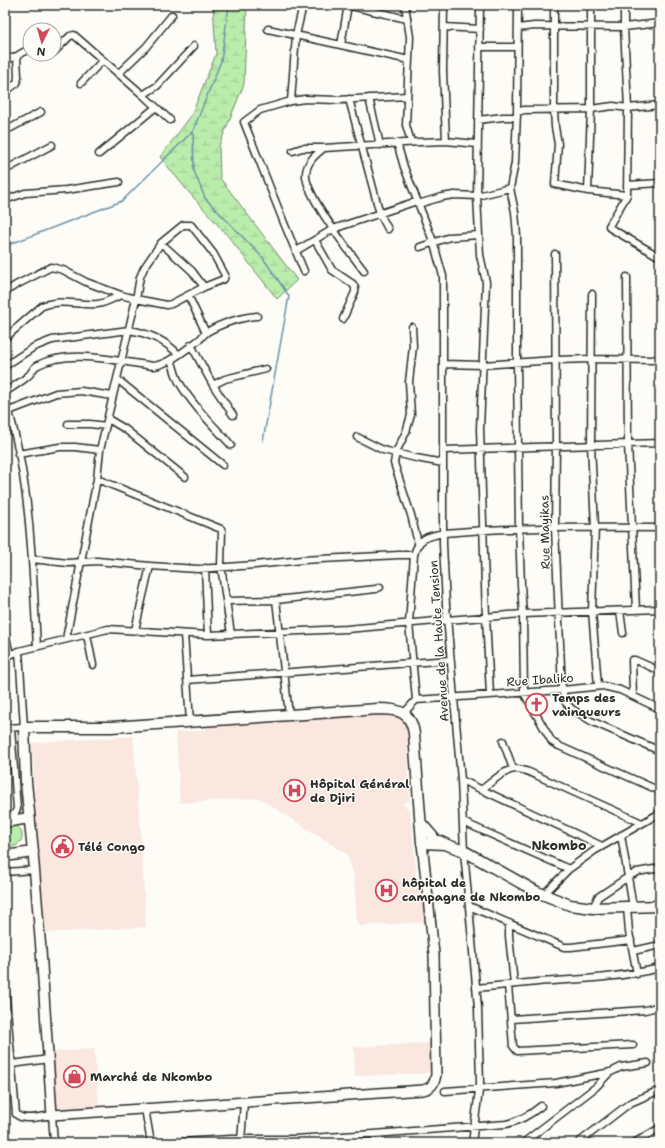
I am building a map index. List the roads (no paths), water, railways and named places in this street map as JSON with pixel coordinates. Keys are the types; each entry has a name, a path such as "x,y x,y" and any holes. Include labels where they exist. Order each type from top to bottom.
{"main road":[{"path":"5,856 33,852 29,818 24,727 111,727 391,709 404,713 408,717 413,728 420,822 426,843 444,844 464,851 543,895 570,905 593,908 660,906"},
{"path":"5,822 29,818"}],"street":[{"path":"292,101 296,35 303,5"},
{"path":"341,45 348,5 368,7 407,19"},
{"path":"405,5 410,37 406,125 411,142"},
{"path":"444,5 443,71 446,141"},
{"path":"480,5 477,196 480,254 486,282 480,429 490,694"},
{"path":"518,5 515,163 510,188 515,212 517,236 516,362 524,693 552,742 660,791"},
{"path":"554,5 554,110 558,144 556,184 588,191 627,195"},
{"path":"588,191 591,108 591,5"},
{"path":"624,5 628,108 627,195 610,223 610,228 660,257"},
{"path":"118,74 146,47 172,15"},
{"path":"518,28 534,26 624,27 660,23"},
{"path":"444,27 480,29"},
{"path":"268,28 409,60"},
{"path":"62,44 70,36 74,35 170,120"},
{"path":"143,95 157,86 194,46"},
{"path":"479,47 517,46"},
{"path":"5,58 17,57 22,54"},
{"path":"5,92 17,83 17,57"},
{"path":"81,83 103,60"},
{"path":"304,271 244,123 260,110 292,101 305,99 349,99 407,96"},
{"path":"369,98 380,145"},
{"path":"349,99 380,214 388,228"},
{"path":"478,120 517,115 524,110 554,110 613,106 628,108 660,106"},
{"path":"99,154 156,107"},
{"path":"5,131 41,112"},
{"path":"293,151 302,148 380,145 411,142 446,141 477,144"},
{"name":"Avenue de la Haute Tension","path":"397,143 404,167 433,241 443,276 443,463 447,620 461,780 464,851 476,988 480,1088 472,1143"},
{"path":"5,170 52,145"},
{"path":"324,148 309,162 305,174 307,186 333,230 364,271"},
{"path":"5,200 25,193 66,190 119,182"},
{"path":"627,185 660,183"},
{"path":"296,251 333,230 418,202 454,195 477,196 510,188"},
{"path":"5,292 51,267 64,270 86,282 121,295 136,299 169,305 204,287 224,279 225,275 213,252 190,225 183,225 161,243 140,277 136,299 129,330 100,450 66,640"},
{"path":"420,247 433,241 450,237 479,235"},
{"path":"315,240 332,270 353,284 355,288 342,319"},
{"path":"161,243 192,271 204,287"},
{"name":"Rue Mayikas","path":"555,254 555,528 562,690 568,706 576,712 591,721 660,751"},
{"path":"627,277 628,444 636,609"},
{"path":"592,294 591,445 595,527 592,611 598,686"},
{"path":"5,338 42,306 61,302 98,304 121,295"},
{"path":"188,295 206,333"},
{"path":"5,392 29,376 36,366 53,360 78,356 154,366 161,365 206,333 247,316 257,316"},
{"path":"404,713 416,700 414,663 409,623 414,555 418,544 412,515 395,468 395,458 396,452 406,432 411,415 409,382 413,346 412,327"},
{"path":"5,366 34,347 52,340 129,330 140,332 162,341 178,354"},
{"path":"191,345 213,385 233,415"},
{"path":"444,364 482,365 555,360 652,360 660,358"},
{"path":"171,359 179,382 186,392 201,413 231,444"},
{"path":"213,385 225,379 266,369"},
{"path":"117,379 223,465"},
{"path":"9,411 56,393 81,391 112,396"},
{"path":"5,399 24,480 32,560 37,646"},
{"path":"68,424 107,422 131,434 185,477"},
{"path":"357,438 383,450 443,463"},
{"path":"444,450 660,443"},
{"path":"18,454 60,447 100,450"},
{"path":"96,479 221,529 221,566 231,634"},
{"path":"418,544 430,536 444,533 484,530 595,527 660,528"},
{"path":"32,560 68,563 97,561 189,569 256,565 302,560 414,555"},
{"path":"135,630 150,566"},
{"path":"205,568 208,635"},
{"path":"227,601 276,600 376,589 380,587"},
{"path":"276,600 289,715"},
{"path":"5,632 8,656 37,646 108,629 208,635 347,629 523,614 660,609"},
{"path":"620,611 623,634"},
{"path":"184,634 190,722"},
{"path":"87,635 93,665"},
{"path":"5,816 14,815 17,809 8,728 24,727 19,651"},
{"path":"633,696 632,660 634,659 660,671"},
{"path":"188,680 450,660"},
{"name":"Rue Ibaliko","path":"416,700 490,694 524,693 598,686 614,688 660,709"},
{"path":"503,741 513,769"},
{"path":"480,790 505,772 513,769 520,769 642,823"},
{"path":"461,780 602,846"},
{"path":"543,895 570,869 602,846 660,813"},
{"path":"463,822 570,869"},
{"path":"621,835 628,877 631,940 637,974"},
{"path":"5,986 8,1064 16,1114 25,1118 428,1089 434,1084 436,1074 434,954 426,843"},
{"path":"33,852 54,1143"},
{"path":"593,908 598,897 636,872 660,868"},
{"path":"5,872 35,870"},
{"path":"469,906 564,947 578,947 631,940"},
{"path":"509,923 514,1048 520,1051 633,1045"},
{"path":"633,951 660,946"},
{"path":"476,988 605,978 637,974 660,968"},
{"path":"512,1019 649,1009 660,1004"},
{"path":"8,1064 49,1059"},
{"path":"445,1091 556,1083 611,1072 621,1067 648,1063"},
{"path":"523,1143 596,1087 611,1072"},
{"path":"578,1143 630,1103 660,1090"},
{"path":"241,1141 244,1102"},
{"path":"165,1143 230,1139 241,1141 294,1141 506,1124 517,1122 527,1117 541,1106"},
{"path":"145,1109 151,1143"},
{"path":"634,1143 660,1128"}],"waterway":[{"path":"5,246 122,201 193,131 221,61 229,5"},
{"path":"193,131 194,171 205,198 263,258 289,296 263,441"}],"place":[{"name":"Temps des vainqueurs","path":"536,705"},
{"name":"Hôpital Général de Djiri","path":"294,791"},
{"name":"Télé Congo","path":"62,847"},
{"name":"hôpital de campagne de Nkombo","path":"387,890"},
{"name":"Marché de Nkombo","path":"75,1077"}],"district":[{"name":"Nkombo","path":"559,845"}]}
